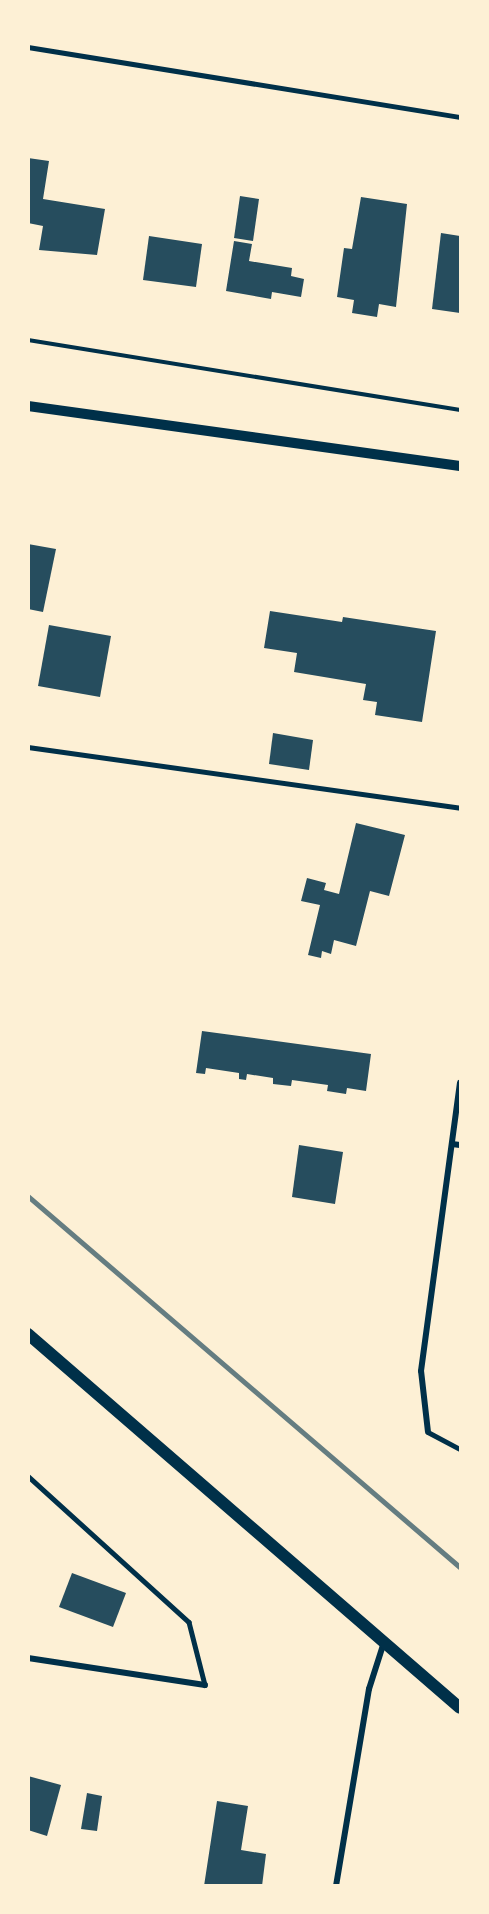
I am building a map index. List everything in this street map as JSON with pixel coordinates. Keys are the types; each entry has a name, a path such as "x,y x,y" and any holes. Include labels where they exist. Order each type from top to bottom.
{"main road":[{"path":"28,1334 460,1708"}],"street":[{"path":"28,406 460,466"},
{"path":"428,1432 421,1371 460,1083"},
{"path":"452,1144 460,1145"},
{"path":"336,1886 369,1689 384,1642"},
{"path":"28,1658 205,1685"}],"lane":[{"path":"28,47 460,117"},
{"path":"28,747 460,808"},
{"path":"428,1432 460,1449"},
{"path":"28,1476 189,1622 205,1685"}],"path":[{"path":"28,340 460,410"}],"building":[{"path":"28,158 49,161 43,199 105,209 97,255 39,250 43,226 28,223"},
{"path":"240,196 259,199 253,241 234,238"},
{"path":"361,197 407,204 396,307 379,304 377,317 352,313 354,300 337,297 344,248 352,249"},
{"path":"441,233 460,236 460,313 432,309"},
{"path":"149,236 202,244 196,287 143,280"},
{"path":"234,241 252,244 249,261 292,268 291,276 304,279 301,297 272,292 271,299 226,291"},
{"path":"28,544 56,549 43,612 28,609"},
{"path":"270,611 342,622 343,617 436,631 422,722 375,715 377,702 363,700 366,684 294,672 297,653 264,648"},
{"path":"49,625 111,636 100,697 38,686"},
{"path":"273,733 313,740 309,770 269,764"},
{"path":"356,823 405,835 389,896 370,891 356,946 334,940 331,954 322,951 321,958 308,955 320,905 301,901 307,878 326,883 324,890 339,894"},
{"path":"202,1031 371,1054 366,1091 347,1088 346,1094 327,1091 328,1085 292,1080 291,1086 273,1084 273,1078 247,1074 246,1080 239,1079 239,1073 206,1068 205,1074 196,1073"},
{"path":"299,1145 343,1152 335,1204 292,1197"},
{"path":"72,1573 126,1593 113,1627 59,1607"},
{"path":"28,1776 61,1785 47,1836 28,1830"},
{"path":"87,1793 102,1796 97,1831 81,1829"},
{"path":"217,1801 248,1806 241,1850 266,1854 262,1886 204,1886"}],"railway":[{"path":"28,1196 460,1567"}]}
